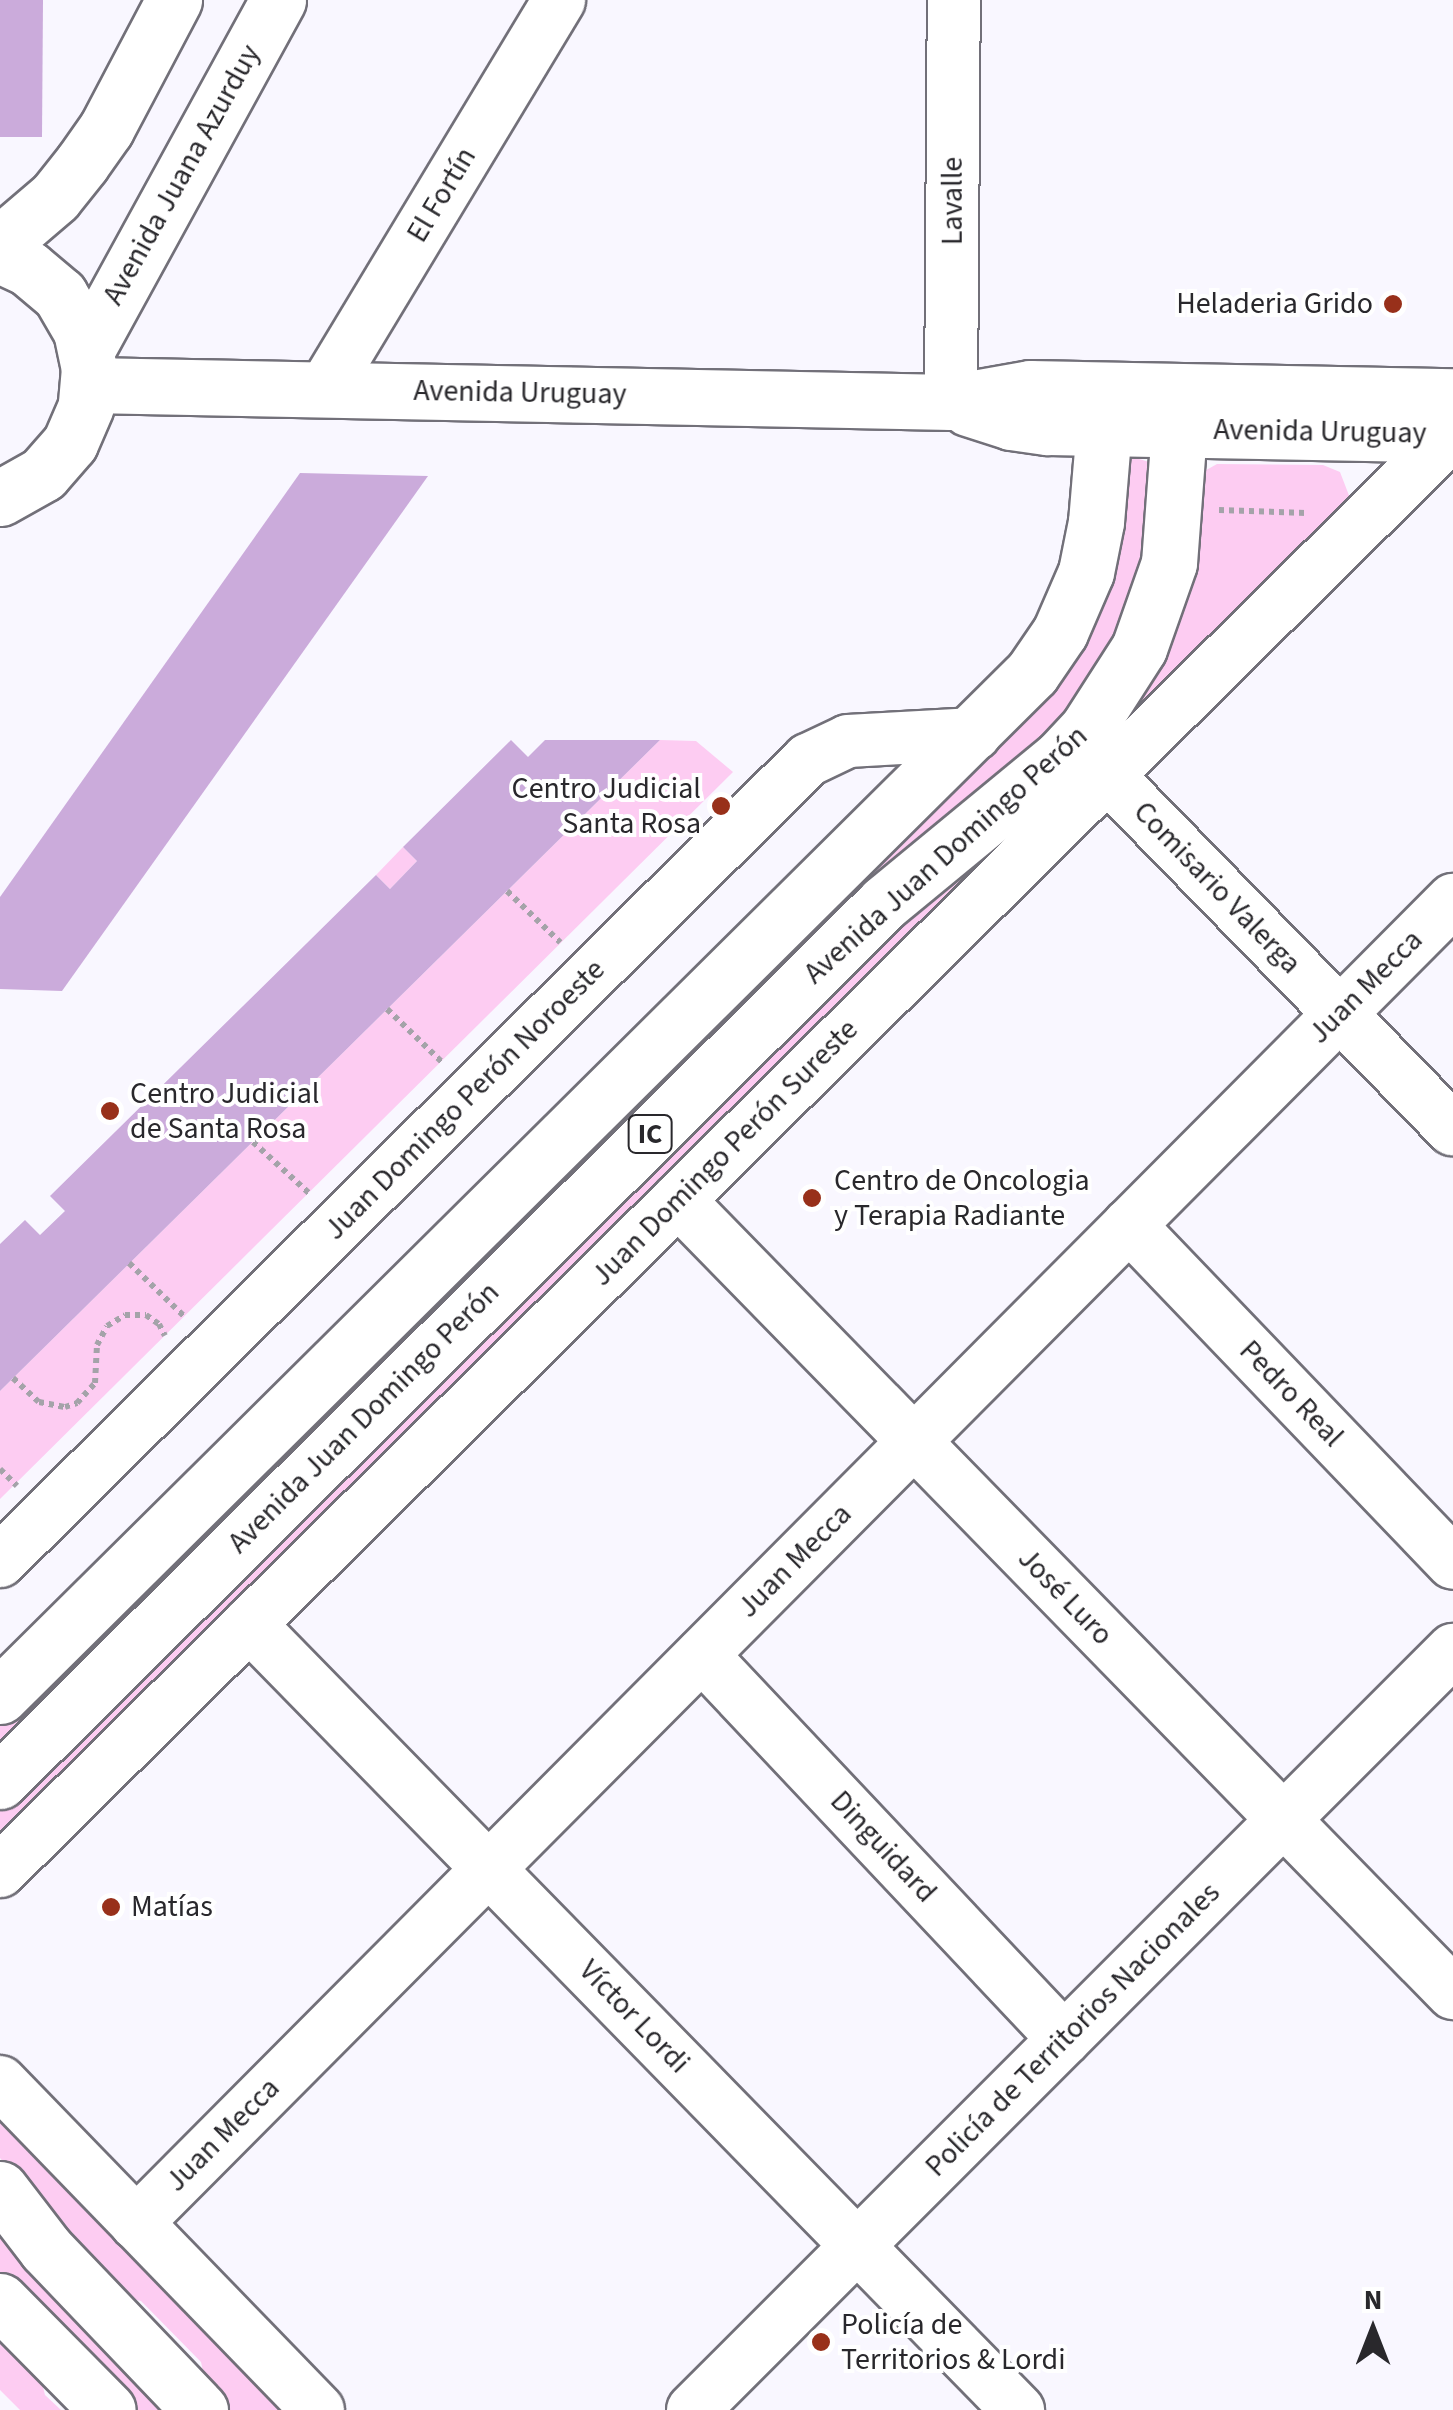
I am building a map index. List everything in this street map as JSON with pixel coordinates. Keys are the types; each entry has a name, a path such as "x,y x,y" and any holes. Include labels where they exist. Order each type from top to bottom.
{"main road":[{"path":"0,244 55,196 82,164 106,129 174,0"},
{"name":"Avenida Juana Azurduy","path":"9,501 70,443 88,368 278,0"},
{"name":"Avenida Juana Azurduy","path":"0,255 28,268 60,295 88,368"},
{"name":"Avenida Uruguay","path":"88,368 324,390 952,402 1030,388 1141,390 1452,422"},
{"path":"1101,428 1113,402 1141,390 1168,403 1179,430"},
{"name":"Avenida Uruguay","path":"952,402 1029,426 1179,430 1452,422"},
{"name":"Avenida Juan Domingo Perón","path":"0,1696 1032,673 1074,603 1094,538 1101,428"},
{"name":"Avenida Juan Domingo Perón","path":"0,1780 872,914 1061,757 1087,729 1130,666 1165,580 1175,527 1179,430"},
{"path":"0,2189 46,2249 200,2410"},
{"path":"0,2301 108,2410"}],"street":[{"name":"El Fortín","path":"324,390 559,0"},
{"name":"Lavalle","path":"952,402 954,0"},
{"name":"Juan Domingo Perón Sureste","path":"0,1871 1107,775 1452,422"},
{"name":"Juan Domingo Perón Noroeste","path":"0,1561 808,760 848,741 974,734"},
{"name":"Comisario Valerga","path":"1107,775 1453,1129"},
{"name":"Juan Mecca","path":"136,2222 1453,900"},
{"name":"José Luro","path":"678,1200 1453,1993"},
{"name":"Pedro Real","path":"1129,1225 1453,1563"},
{"name":"Víctor Lordi","path":"249,1624 1018,2410"},
{"name":"Policía de Territorios Nacionales","path":"693,2410 1453,1650"},
{"name":"Dinguidard","path":"702,1655 1064,2039"},
{"path":"0,2082 318,2410"}],"path":[{"path":"1214,510 1324,514"},
{"path":"506,891 568,950"},
{"path":"387,1009 448,1068"},
{"path":"253,1142 316,1200"},
{"path":"129,1264 192,1324"},
{"path":"14,1378 38,1402 65,1408 77,1403 95,1383 97,1345 115,1320 146,1315 164,1330 166,1344"},
{"path":"0,1469 23,1492"}],"shaded area":[{"path":"1129,460 1149,462 1150,560 1093,689 0,1753 0,1720 1016,717"},
{"path":"1217,464 1323,465 1340,472 1350,498 0,1849 0,1809 11,1794 894,917 1062,780 1201,473"},
{"path":"660,740 696,741 733,772 0,1499 0,1391"},
{"path":"403,847 417,861 390,889 376,875"},
{"path":"0,2106 293,2410 223,2410 208,2394 201,2362 141,2301 108,2293 0,2158"},
{"path":"0,2222 175,2410 131,2410 0,2279"},
{"path":"0,2324 36,2359 45,2395 61,2410 20,2410 0,2390"}],"building":[{"path":"0,0 43,0 42,137 0,137"},
{"path":"300,473 428,476 62,991 0,989 0,897"},
{"path":"511,740 528,757 545,740 660,740 0,1391 0,1244 25,1220 40,1235 65,1211 50,1196 376,875 390,889 417,861 403,847"}],"place":[{"name":"Heladeria Grido","path":"1393,304"},
{"name":"Centro Judicial Santa Rosa","path":"721,806"},
{"name":"Centro Judicial de Santa Rosa","path":"110,1111"},
{"name":"Centro de Oncologia y Terapia Radiante","path":"812,1198"},
{"name":"Matías","path":"111,1907"},
{"name":"Policía de Territorios & Lordi","path":"821,2342"}]}
